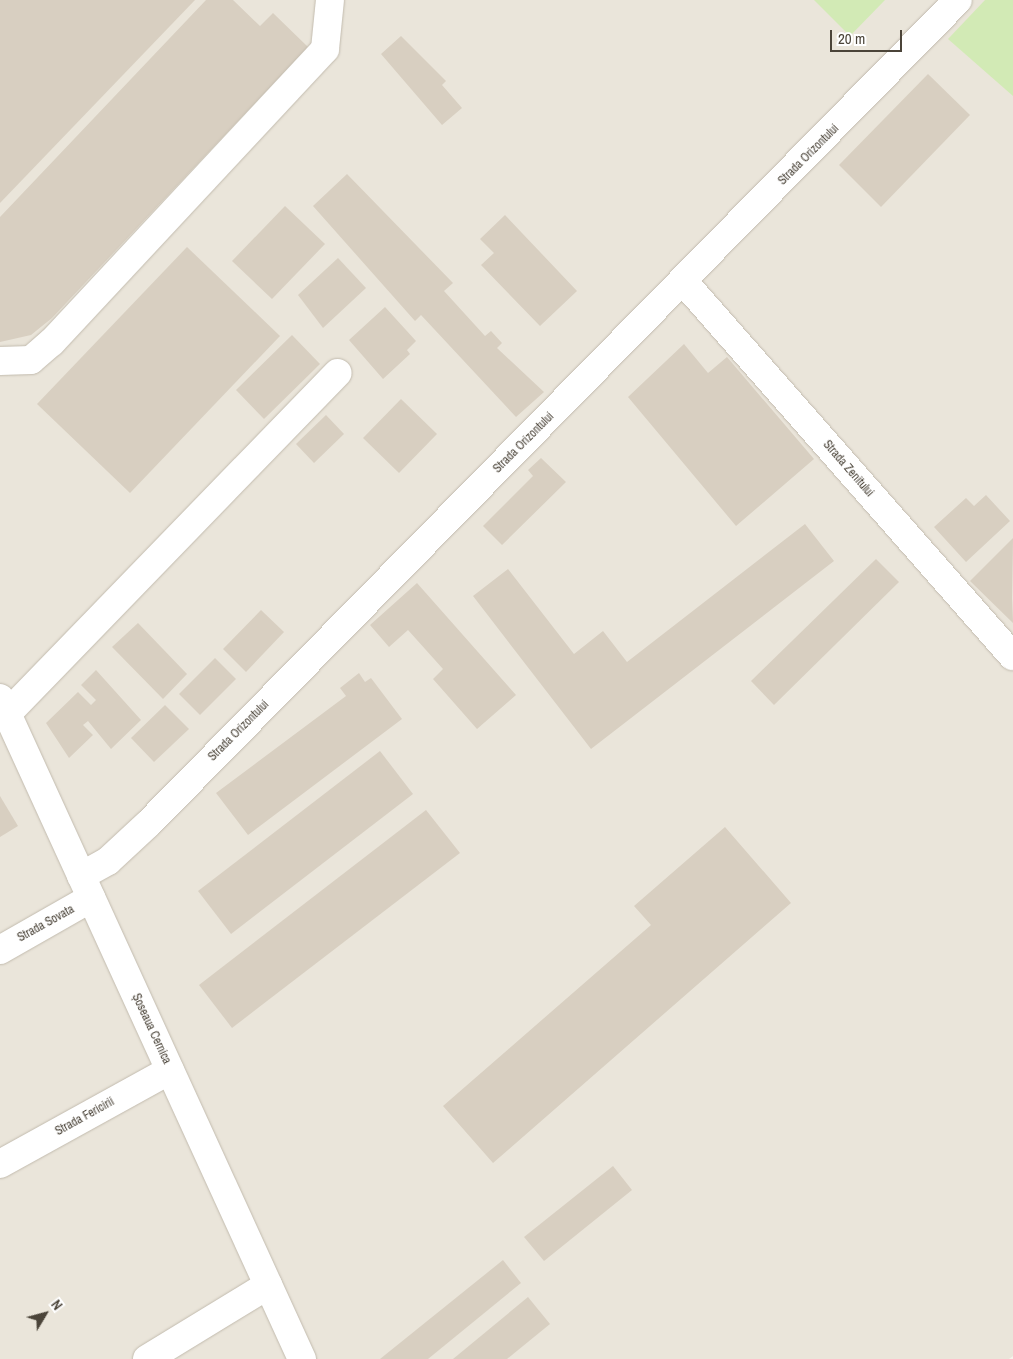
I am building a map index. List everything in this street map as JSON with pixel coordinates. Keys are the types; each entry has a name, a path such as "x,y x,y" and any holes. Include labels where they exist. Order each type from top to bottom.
{"street":[{"path":"0,361 31,360 52,342 325,49 330,0"},
{"name":"Strada Orizontului","path":"86,887 108,860 148,824 684,282 958,0"},
{"name":"Strada Zenitului","path":"684,282 1013,656"},
{"path":"5,718 337,373"},
{"name":"Șoseaua Cernica","path":"5,718 86,887 302,1359"},
{"name":"Strada Sovata","path":"0,950 86,887"},
{"name":"Strada Fericirii","path":"0,1164 170,1070"},
{"path":"146,1359 268,1285"}],"shaded area":[{"path":"0,0 1013,0 1013,1356 1009,1359 0,1359"}],"green space":[{"path":"814,0 885,0 850,36"},
{"path":"985,0 1013,0 1013,96 948,39"}],"building":[{"path":"0,0 195,0 0,203"},
{"path":"206,0 233,0 260,26 273,13 308,47 52,318 31,335 0,342 0,217"},
{"path":"401,36 446,81 442,85 462,108 442,125 381,54"},
{"path":"928,74 970,115 881,207 839,165"},
{"path":"347,174 453,283 444,291 485,336 491,331 502,343 497,348 544,392 516,417 421,315 415,321 313,206"},
{"path":"285,206 325,244 272,299 232,261"},
{"path":"505,215 577,291 540,326 481,265 494,253 480,239"},
{"path":"187,247 280,336 130,493 37,404"},
{"path":"338,258 366,288 323,328 298,295"},
{"path":"385,307 416,341 407,350 410,354 383,379 349,340"},
{"path":"292,335 320,364 264,419 236,390"},
{"path":"684,344 708,373 727,357 814,459 736,526 628,397"},
{"path":"401,399 437,434 399,473 363,438"},
{"path":"326,415 344,434 314,463 296,444"},
{"path":"541,458 566,482 502,545 483,526 533,476 528,470"},
{"path":"986,495 1010,521 966,562 934,527 966,498 974,506"},
{"path":"805,524 834,561 591,749 473,596 508,569 574,654 603,631 627,662"},
{"path":"1013,538 1012,598 1013,623 970,581"},
{"path":"876,559 899,582 774,705 751,681"},
{"path":"417,583 516,695 477,729 433,679 443,669 408,630 389,647 370,625"},
{"path":"261,610 284,632 246,672 223,649"},
{"path":"138,623 187,674 163,699 112,647"},
{"path":"215,658 236,679 200,715 179,694"},
{"path":"96,670 141,720 111,749 88,721 83,725 93,735 69,758 46,723 78,692 91,705 96,700 81,685"},
{"path":"359,673 365,682 371,678 402,719 248,835 216,793 346,696 340,688"},
{"path":"165,705 189,729 154,762 131,738"},
{"path":"380,751 413,794 231,934 198,891"},
{"path":"0,796 18,826 0,837"},
{"path":"426,810 460,853 232,1028 199,985"},
{"path":"725,827 791,903 493,1163 443,1106 651,925 634,906"},
{"path":"613,1166 632,1190 544,1261 524,1237"},
{"path":"503,1260 521,1283 428,1359 380,1359"},
{"path":"528,1297 550,1324 507,1359 453,1359"}]}
